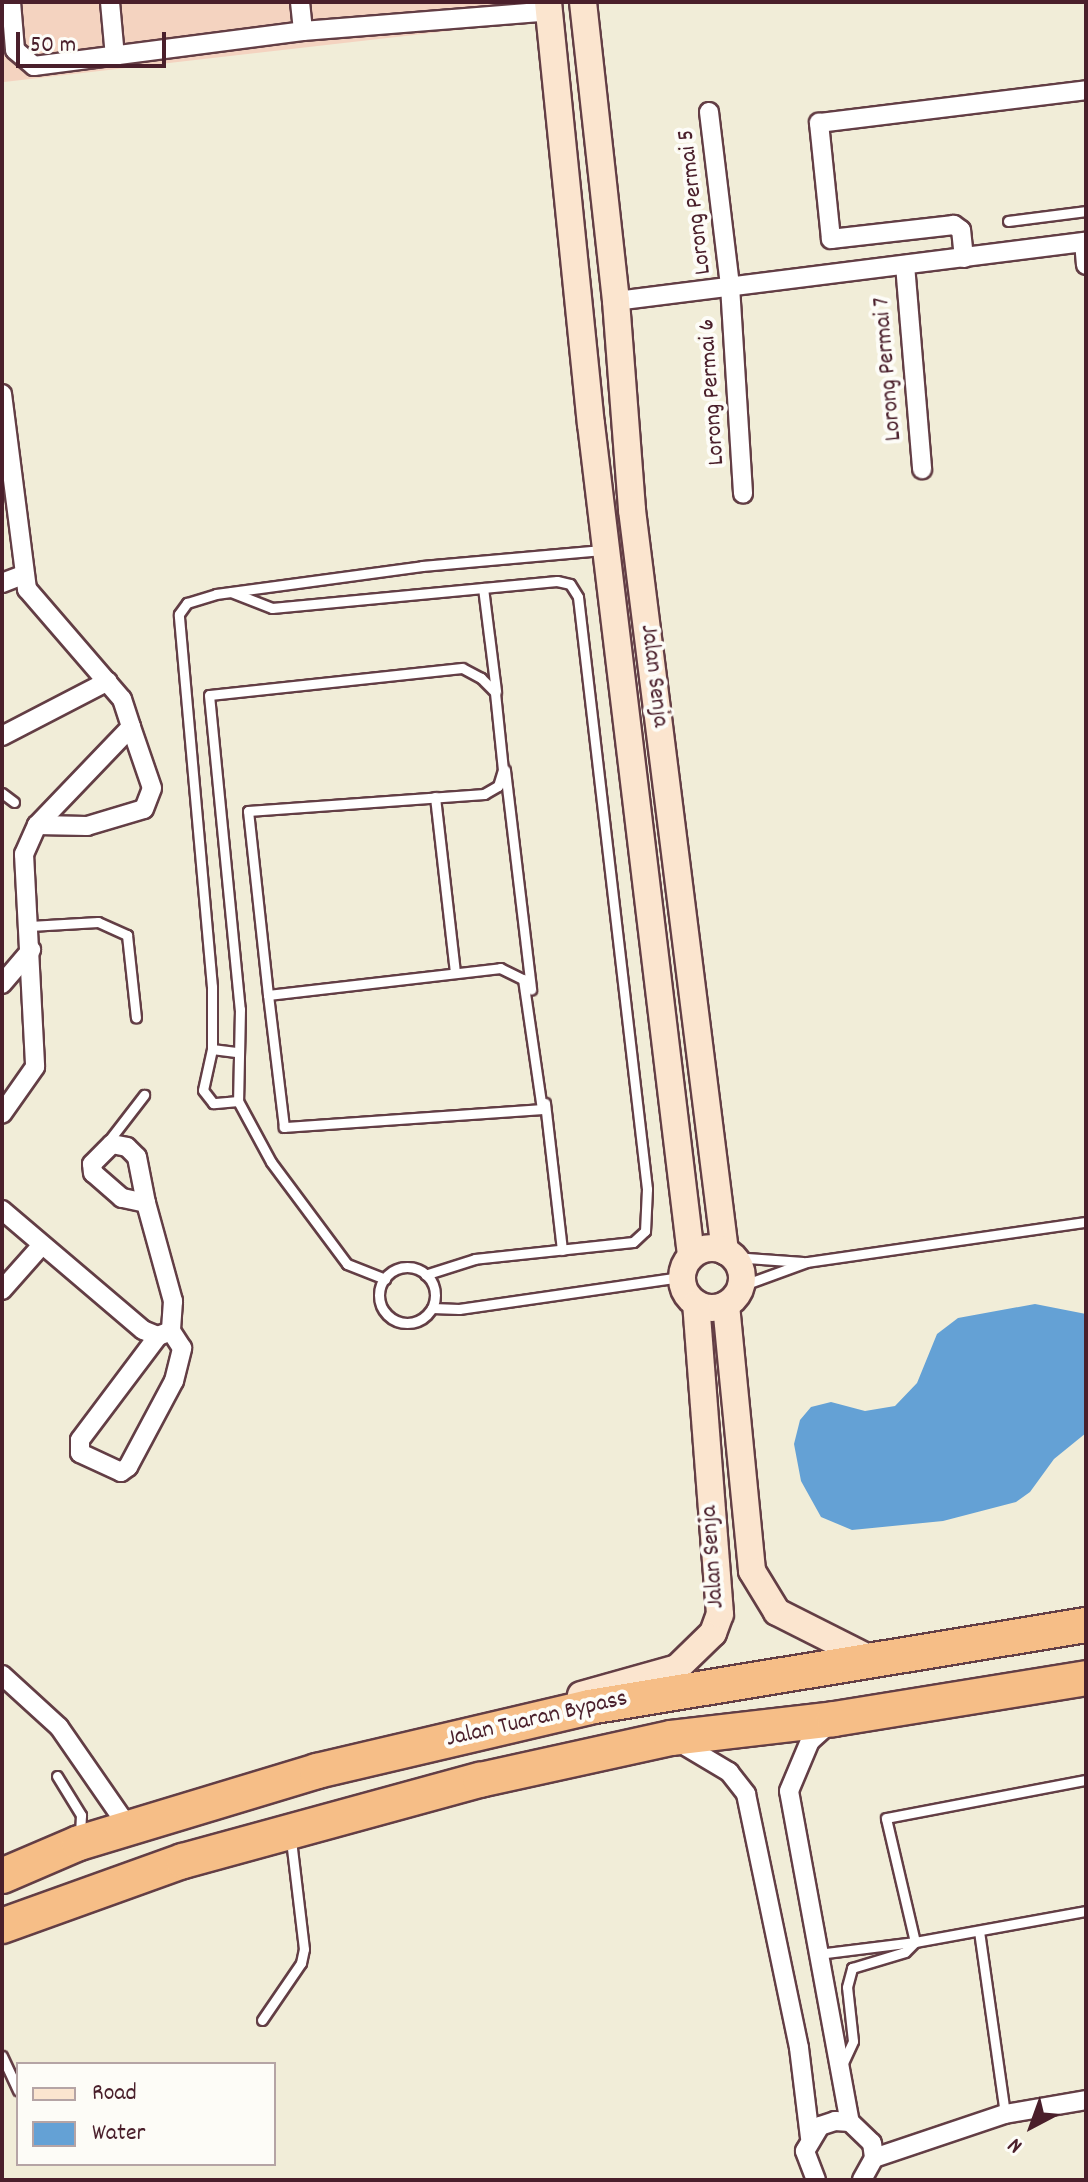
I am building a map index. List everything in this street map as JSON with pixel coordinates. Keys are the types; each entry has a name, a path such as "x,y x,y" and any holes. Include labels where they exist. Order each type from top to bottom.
{"highway":[{"name":"Jalan Tuaran Bypass","path":"2,1876 79,1843 131,1831 317,1771 512,1725 866,1657 1086,1625"},
{"name":"Jalan Tuaran Bypass","path":"2,1926 290,1829 671,1738 834,1719 1086,1678"}],"main road":[{"name":"Jalan Senja","path":"583,2 616,301 632,510 729,1254 741,1270 733,1296 752,1571 777,1612 866,1657"},
{"name":"Jalan Senja","path":"512,1725 562,1700 677,1668 713,1633 720,1614 696,1304 685,1292 686,1266 548,6"},
{"path":"686,1266 707,1248 729,1254"},
{"path":"696,1304 733,1296"}],"street":[{"path":"11,2 15,50 25,62 46,66 303,31 497,8 548,6"},
{"path":"110,2 115,57"},
{"path":"300,2 303,31"},
{"path":"964,258 961,230 954,225 831,239 819,123 1086,90"},
{"name":"Lorong Permai 5","path":"709,112 730,286"},
{"path":"616,301 1085,242 1086,265"},
{"name":"Lorong Permai 7","path":"905,265 922,469"},
{"name":"Lorong Permai 6","path":"730,286 743,494"},
{"path":"2,394 23,575 36,604 108,681 129,712 131,727 152,788 144,809 87,826 37,825"},
{"path":"2,583 23,575"},
{"path":"2,736 108,681"},
{"path":"2,1114 35,1067 30,926 22,878 24,854 37,825 131,727"},
{"path":"2,984 31,950"},
{"path":"2,1210 143,1330 165,1334 182,1348 174,1381 125,1471 101,1465 80,1453 80,1440 165,1334 173,1301 146,1203 137,1157 120,1145 99,1153 92,1164 102,1183 122,1198 146,1203"},
{"path":"2,1290 42,1245"},
{"path":"2,1675 59,1727 131,1831"},
{"path":"834,1719 810,1741 789,1791 850,2122 872,2143 874,2158 862,2180"},
{"path":"671,1738 729,1772 746,1794 799,2048 810,2137 807,2167 816,2180"},
{"path":"874,2158 1005,2114 1086,2100"},
{"path":"810,2137 820,2126 850,2122"}],"lane":[{"path":"1008,221 1086,211"},
{"path":"238,1101 213,1103 206,1097 202,1084 212,1049 206,878 179,614 187,603 231,592 422,566 608,549"},
{"path":"231,592 272,608 557,581 570,584 578,597 647,1189 645,1231 633,1242 475,1259 425,1275"},
{"path":"483,588 562,1250"},
{"path":"268,995 500,968 523,979 542,1109 284,1127 268,995 248,811 484,794 498,786 503,770 495,692 462,668 209,695 240,1009 238,1101 271,1162 347,1264 385,1279"},
{"path":"2,793 14,802"},
{"path":"435,797 455,973"},
{"path":"30,926 98,922 127,935 136,1018"},
{"path":"212,1049 238,1052"},
{"path":"99,1153 144,1095"},
{"path":"729,1254 807,1262 1086,1222"},
{"path":"733,1296 807,1262"},
{"path":"432,1308 434,1290 425,1275 409,1267 385,1279 379,1296 393,1319 410,1323 432,1308 459,1309 686,1266"},
{"path":"57,1776 81,1815 79,1843"},
{"path":"915,1942 886,1818 1086,1780"},
{"path":"262,2020 301,1963 304,1949 290,1829"},
{"path":"818,1954 915,1942 1086,1911"},
{"path":"979,1931 1005,2114"},
{"path":"841,2066 853,2041 847,1987 852,1968 905,1952 915,1942"},
{"path":"2,2056 16,2086"}],"shaded area":[{"path":"2,2 516,2 518,23 4,82"}],"water":[{"path":"1035,1304 1086,1314 1086,1433 1054,1459 1030,1492 1016,1502 943,1521 852,1530 821,1517 801,1481 794,1444 800,1420 811,1407 831,1402 865,1411 895,1406 917,1383 937,1334 958,1318"}]}
